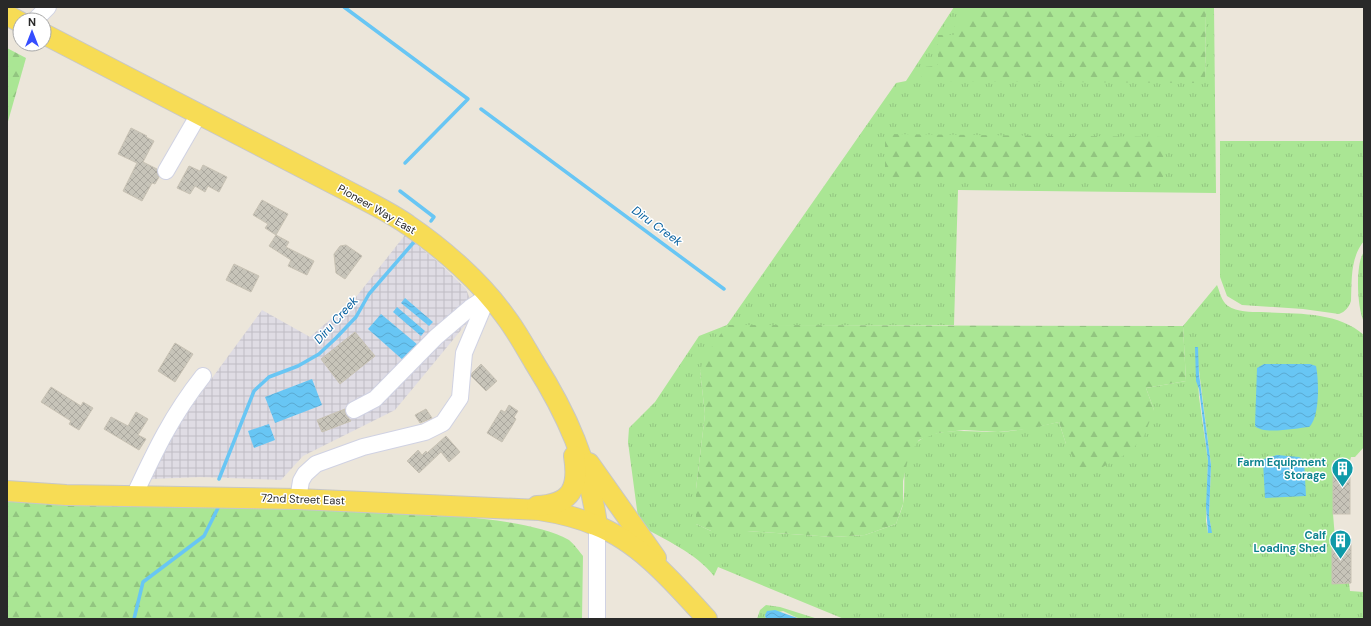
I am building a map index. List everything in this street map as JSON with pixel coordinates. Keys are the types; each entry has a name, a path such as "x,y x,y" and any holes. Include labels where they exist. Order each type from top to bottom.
{"main road":[{"name":"Pioneer Way East","path":"52,38 301,166 407,224 437,247 488,296 505,315 545,378 581,451 593,494 597,525"},
{"path":"512,507 544,506 557,503 566,498 572,491 576,472 568,422"},
{"path":"581,451 672,579 707,619"},
{"name":"72nd Street East","path":"7,491 66,495 298,499 512,507 559,513 597,525 620,538 672,579"}],"street":[{"path":"166,171 199,114"},
{"path":"354,410 375,399 436,337 470,308 488,296"},
{"path":"298,499 305,474 316,464 363,447 425,432 443,423 460,398 464,353 488,296"},
{"path":"134,496 158,443 181,403 203,376"},
{"path":"597,525 597,619"}],"shaded area":[{"path":"405,235 438,262 466,289 470,299 471,318 395,410 303,456 281,480 200,477 151,479 176,427 262,310 310,337 356,297"}],"green space":[{"path":"954,7 969,7 969,20 1205,82 1206,7 1214,7 1216,193 958,190 954,325 727,326 700,371 705,414 696,489 696,524 711,531 747,531 833,537 865,535 896,524 903,504 905,468 908,455 915,445 924,438 935,433 962,431 1014,431 1059,422 1066,444 1154,410 1146,388 1186,381 1183,326 1217,285 1224,302 1228,306 1240,311 1316,315 1353,327 1364,335 1364,447 1355,457 1351,457 1350,461 1333,462 1333,514 1335,538 1332,538 1332,583 1349,583 1350,591 1364,592 1364,619 844,619 718,567 714,576 689,553 639,525 628,442 629,428 655,402 699,336 727,325 896,83 906,81","holes":["1196,347 1211,465 1209,516 1211,528 1208,533 1206,521 1208,461 1199,397"]},
{"path":"969,7 1206,7 1205,83 921,81 922,67 938,66 938,35 954,35 954,20 969,20"},
{"path":"7,48 12,52 26,58 7,125"},
{"path":"885,134 1164,137 1163,180 885,177"},
{"path":"1220,141 1364,141 1364,241 1359,248 1354,262 1351,301 1343,312 1339,314 1303,309 1242,305 1227,296 1220,277"},
{"path":"1364,252 1364,322 1360,307 1358,276 1361,258"},
{"path":"727,325 1183,326 1186,381 1146,388 1154,410 1144,436 1130,452 1101,468 1079,469 1066,444 1059,422 1029,429 998,432 964,430 938,433 919,440 909,455 903,481 903,504 896,524 865,535 833,537 747,531 711,531 696,524 696,489 705,414 700,371 704,358"},
{"path":"7,499 364,510 451,516 516,523 554,533 569,540 583,556 582,619 7,619"},
{"path":"766,605 780,607 818,619 800,619 783,611 765,615 766,619 757,619 760,610"}],"water":[{"path":"405,298 433,322 429,326 401,303"},
{"path":"397,307 425,331 421,336 393,312"},
{"path":"381,314 418,345 404,361 368,329"},
{"path":"1195,347 1198,347 1199,374 1211,465 1209,516 1212,533 1208,533 1206,507 1208,461 1199,389 1196,381"},
{"path":"1264,364 1310,364 1316,366 1318,380 1317,407 1313,422 1309,427 1272,431 1259,429 1255,426 1257,368"},
{"path":"312,379 322,405 275,423 265,397"},
{"path":"269,424 275,440 254,448 248,431"},
{"path":"1277,455 1299,457 1304,460 1306,496 1265,498 1263,462 1264,459"},
{"path":"775,610 800,619 766,619 765,615 767,611"}],"building":[{"path":"131,128 154,141 143,162 157,169 159,177 155,184 152,183 142,201 123,191 137,163 118,154"},
{"path":"203,165 227,177 219,192 208,186 205,192 195,186 190,194 177,188 189,166 200,171"},
{"path":"262,200 288,214 276,235 265,228 268,224 253,215"},
{"path":"276,235 289,242 286,247 314,261 307,275 288,266 291,260 269,246"},
{"path":"346,245 362,256 345,279 336,273 334,254 340,246"},
{"path":"234,264 259,276 251,292 226,280"},
{"path":"355,332 375,356 340,384 321,359"},
{"path":"175,343 193,354 175,382 158,371"},
{"path":"481,364 497,381 486,391 471,376"},
{"path":"51,387 81,406 83,402 93,408 79,430 69,424 71,421 41,402"},
{"path":"509,405 518,411 514,417 516,419 502,442 487,433 501,410 505,412"},
{"path":"345,409 346,415 351,421 322,432 317,420"},
{"path":"426,409 432,418 420,423 415,415"},
{"path":"136,412 148,419 138,435 146,439 139,450 104,429 111,417 128,426"},
{"path":"446,436 460,452 449,462 441,452 419,473 407,461 418,450 422,455 426,451 427,453"},
{"name":"Farm Equipment Storage","path":"1333,461 1350,461 1350,514 1333,514"},
{"name":"Calf Loading Shed","path":"1332,538 1351,538 1351,583 1332,584"}],"waterway":[{"name":"Diru Creek","path":"344,7 468,99 405,163"},
{"name":"Diru Creek","path":"481,109 724,289"},
{"name":"Diru Creek","path":"400,191 434,217 431,221"},
{"name":"Diru Creek","path":"219,479 254,391 269,377 298,366 319,354 356,317 369,294 414,242"},
{"name":"Diru Creek","path":"134,619 143,582 204,536 218,508"}],"place":[{"name":"Farm Equipment Storage","path":"1342,488"},
{"name":"Calf Loading Shed","path":"1341,560"}]}
